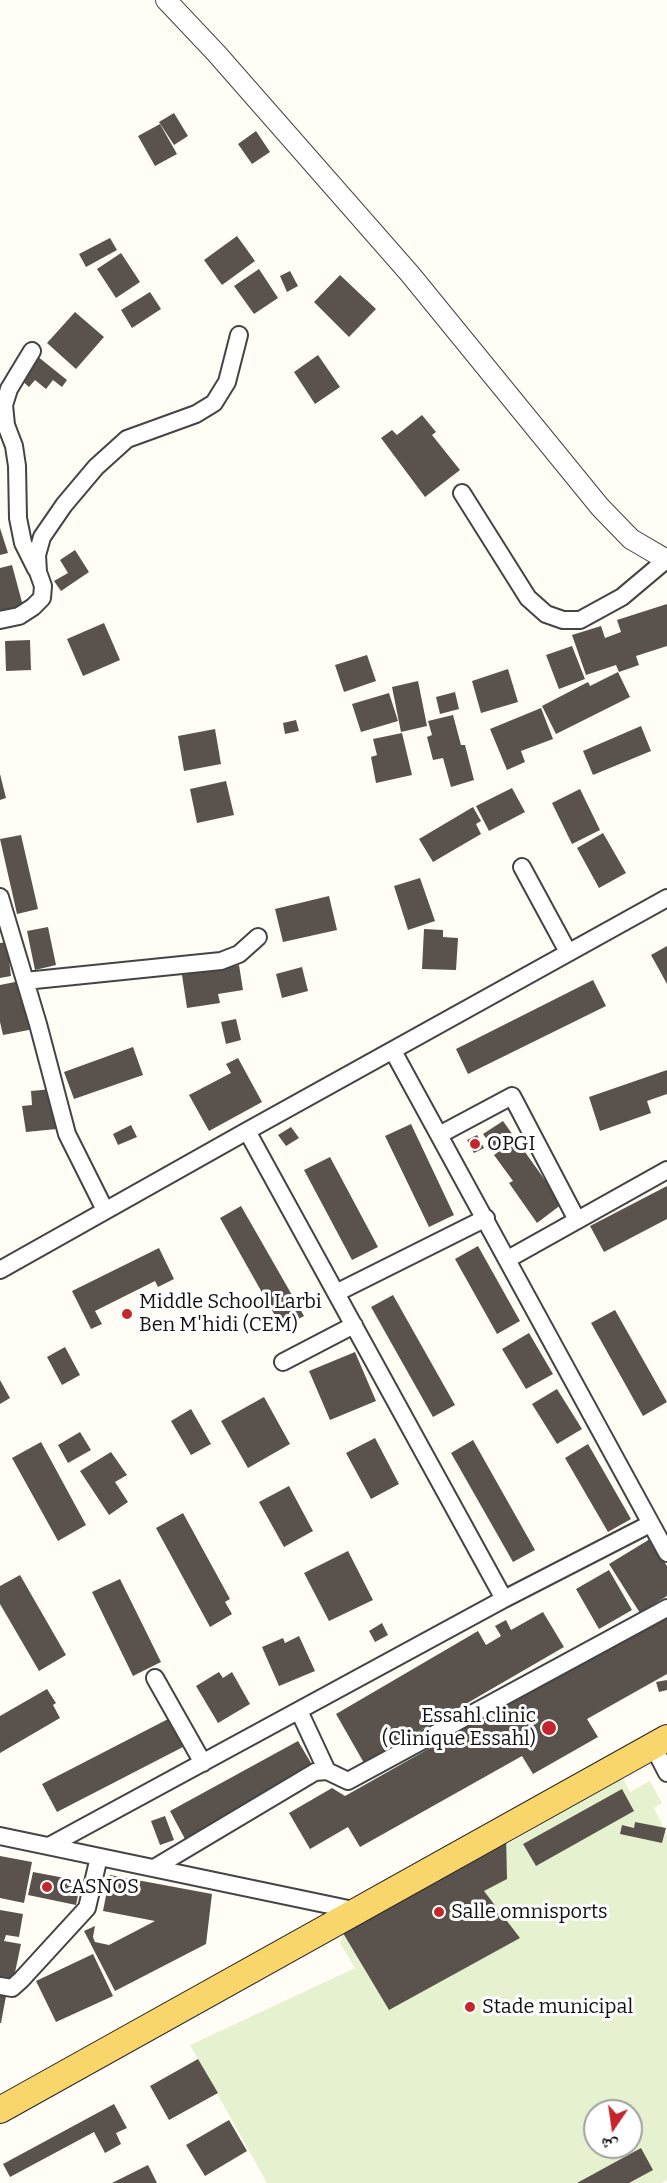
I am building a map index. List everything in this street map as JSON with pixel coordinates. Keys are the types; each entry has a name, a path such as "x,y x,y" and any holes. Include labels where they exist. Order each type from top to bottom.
{"main road":[{"path":"0,2110 660,1742"}],"street":[{"path":"166,0 225,63 410,274 600,507 631,539 667,560 622,597 580,620 563,620 546,614 528,598 462,493"},
{"path":"38,572 37,555 42,537 64,505 96,467 127,439 196,414 214,403 227,382 239,335"},
{"path":"0,620 20,616 42,598 43,586 23,543 18,518 17,466 14,446 6,425 4,405 9,389 32,351"},
{"path":"522,867 568,952"},
{"path":"0,897 67,1134 105,1210"},
{"path":"0,1270 667,898"},
{"path":"25,981 221,961 238,954 258,937"},
{"path":"393,1051 667,1552"},
{"path":"439,1135 512,1096 577,1220"},
{"path":"247,1131 504,1599"},
{"path":"508,1259 667,1170"},
{"path":"336,1293 486,1218"},
{"path":"283,1362 354,1325"},
{"path":"49,1846 504,1599 650,1524"},
{"path":"154,1868 315,1772 327,1771 348,1781 667,1608"},
{"path":"155,1678 203,1763"},
{"path":"298,1711 327,1771"},
{"path":"660,1742 667,1773"},
{"path":"0,1836 357,1911"},
{"path":"0,1986 12,1988 21,1980 87,1908 99,1857"}],"green space":[{"name":"Stade municipal","path":"622,1776 630,1792 650,1781 662,1803 654,1808 667,1835 667,2180 661,2183 267,2183 190,2045 355,1968 340,1943 343,1933 507,1834 508,1844"}],"building":[{"path":"174,113 188,136 174,145 159,122"},
{"path":"160,124 177,154 155,166 138,136"},
{"path":"256,131 270,152 252,164 238,144"},
{"path":"237,236 255,261 222,285 204,260"},
{"path":"110,238 117,250 86,267 79,254"},
{"path":"121,253 140,282 116,298 97,269"},
{"path":"259,269 278,298 254,314 234,286"},
{"path":"290,271 298,286 287,292 280,276"},
{"path":"340,275 376,309 349,337 314,302"},
{"path":"150,292 161,309 132,328 121,310"},
{"path":"75,312 104,337 76,369 47,343"},
{"path":"318,355 340,387 315,404 294,372"},
{"path":"37,356 67,380 62,387 53,380 46,389 35,380 29,387 19,378"},
{"path":"422,415 436,432 432,435 460,470 425,497 381,438 392,430 397,435"},
{"path":"0,528 8,553 0,555"},
{"path":"75,550 89,572 61,591 54,581 68,573 60,560"},
{"path":"12,565 23,606 0,612 0,568"},
{"path":"667,604 667,646 636,656 639,665 619,672 616,665 586,675 572,635 601,626 605,638 621,632 617,620"},
{"path":"104,623 120,660 83,676 67,639"},
{"path":"30,640 31,670 6,671 5,641"},
{"path":"572,646 585,679 559,689 546,655"},
{"path":"367,655 376,681 344,692 335,665"},
{"path":"508,669 518,702 481,713 472,681"},
{"path":"618,672 630,697 556,734 542,706 588,682 590,686"},
{"path":"418,681 427,726 401,732 392,687"},
{"path":"455,692 459,709 440,714 436,697"},
{"path":"389,693 398,721 361,732 352,704"},
{"path":"541,708 553,739 521,751 525,762 507,770 490,729"},
{"path":"453,715 461,745 465,745 474,780 451,787 443,758 433,760 427,737 432,735 428,721"},
{"path":"296,720 299,731 285,734 283,723"},
{"path":"641,726 651,751 593,775 583,751"},
{"path":"215,729 221,764 184,771 178,736"},
{"path":"402,733 412,775 376,783 371,757 377,755 373,739"},
{"path":"0,774 6,798 0,800"},
{"path":"226,781 234,815 197,823 190,789"},
{"path":"512,788 525,812 489,831 476,806"},
{"path":"580,789 600,830 572,844 552,803"},
{"path":"473,807 481,821 476,824 481,834 433,862 419,839"},
{"path":"603,833 626,873 599,888 577,848"},
{"path":"21,835 38,909 17,914 0,839"},
{"path":"420,878 435,921 408,930 394,886"},
{"path":"329,896 337,930 283,942 275,909"},
{"path":"48,927 56,965 35,970 27,931"},
{"path":"424,929 443,930 443,937 458,938 456,970 422,969"},
{"path":"7,942 11,976 0,978 0,943"},
{"path":"667,946 667,984 651,955"},
{"path":"239,965 243,990 218,994 220,1003 187,1008 182,975"},
{"path":"302,967 308,991 282,998 276,974"},
{"path":"25,980 34,1029 3,1035 0,1022 0,985"},
{"path":"593,980 606,1006 468,1074 456,1049"},
{"path":"236,1019 241,1040 226,1044 221,1022"},
{"path":"133,1047 143,1075 74,1099 64,1072"},
{"path":"238,1058 262,1102 209,1131 189,1095 231,1073 226,1064"},
{"path":"667,1070 667,1094 647,1101 651,1113 600,1131 589,1097"},
{"path":"52,1089 57,1129 26,1132 22,1106 32,1105 31,1091"},
{"path":"503,1121 562,1204 537,1223 509,1183 513,1181 494,1155 497,1153 483,1134"},
{"path":"411,1124 454,1215 429,1227 385,1136"},
{"path":"131,1125 137,1137 118,1145 113,1134"},
{"path":"291,1127 299,1138 286,1146 278,1135"},
{"name":"OPGI","path":"477,1135 484,1148 474,1153 467,1140"},
{"path":"330,1157 378,1247 352,1260 304,1170"},
{"path":"667,1186 667,1219 604,1252 590,1226"},
{"path":"241,1206 304,1316 282,1328 220,1218"},
{"path":"478,1246 520,1321 497,1334 455,1259"},
{"path":"159,1248 174,1279 158,1287 155,1281 95,1311 102,1324 91,1329 72,1291"},
{"path":"393,1295 455,1405 433,1417 371,1307"},
{"path":"615,1310 667,1402 643,1416 591,1323"},
{"path":"529,1333 553,1374 526,1389 502,1349"},
{"path":"65,1347 80,1375 62,1385 47,1357"},
{"path":"355,1352 376,1401 330,1420 309,1371"},
{"path":"0,1380 10,1398 0,1404"},
{"path":"557,1389 582,1429 557,1444 532,1404"},
{"path":"264,1397 290,1444 248,1468 221,1421"},
{"path":"191,1409 211,1444 191,1455 171,1421"},
{"path":"80,1432 91,1450 68,1463 58,1445"},
{"path":"375,1438 399,1484 371,1499 346,1453"},
{"path":"473,1440 535,1550 513,1562 451,1453"},
{"path":"41,1442 86,1525 58,1541 12,1458"},
{"path":"588,1444 631,1519 608,1532 565,1458"},
{"path":"111,1452 127,1475 115,1482 128,1502 109,1515 80,1471"},
{"path":"289,1486 313,1531 284,1547 259,1502"},
{"path":"183,1513 230,1599 225,1602 232,1614 210,1627 156,1528"},
{"path":"650,1539 667,1566 667,1596 640,1613 609,1564"},
{"path":"348,1551 373,1600 329,1621 304,1573"},
{"path":"609,1570 632,1610 599,1629 576,1589"},
{"path":"20,1575 66,1655 39,1671 0,1604 0,1586"},
{"path":"120,1579 161,1662 133,1676 92,1592"},
{"path":"543,1612 564,1647 364,1763 336,1714 478,1631 486,1645 501,1636 495,1626 506,1620 511,1630"},
{"path":"667,1614 667,1674 587,1719 598,1737 533,1774 522,1756 360,1847 348,1827 310,1849 289,1813 332,1788 345,1796"},
{"path":"382,1623 388,1635 375,1642 369,1631"},
{"path":"299,1636 315,1671 279,1686 262,1647 283,1638 285,1643"},
{"path":"219,1672 223,1678 232,1672 250,1704 218,1723 196,1686"},
{"path":"667,1680 667,1690 659,1692 656,1682"},
{"path":"47,1689 56,1703 53,1705 60,1718 0,1753 0,1716"},
{"path":"172,1717 180,1731 176,1733 183,1747 57,1812 42,1784"},
{"path":"298,1741 314,1768 185,1839 170,1811"},
{"path":"622,1789 634,1811 536,1866 523,1844"},
{"path":"165,1816 174,1840 160,1845 151,1821"},
{"path":"635,1822 666,1828 662,1843 620,1834 622,1825 634,1828"},
{"name":"Salle omnisports","path":"506,1834 507,1879 484,1891 520,1938 389,2010 343,1933"},
{"path":"0,1856 32,1862 24,1903 0,1898"},
{"name":"CASNOS","path":"33,1872 81,1881 76,1905 28,1895"},
{"path":"110,1875 212,1894 206,1944 115,1991 84,1931 95,1926 93,1937 95,1942 109,1945 155,1921 103,1911"},
{"path":"0,1910 23,1914 19,1937 6,1935 4,1941 21,1944 13,1982 0,1980"},
{"path":"93,1954 113,1996 56,2022 36,1981"},
{"path":"0,1995 6,1996 1,2023 0,2023"},
{"path":"198,2059 218,2093 169,2120 150,2086"},
{"path":"114,2104 127,2128 116,2133 121,2144 105,2153 94,2132 10,2177 3,2164"},
{"path":"229,2120 247,2151 205,2176 186,2145"},
{"path":"643,2152 653,2170 629,2183 577,2183 621,2159 643,2159"},
{"path":"148,2165 157,2183 112,2183"}],"place":[{"name":"OPGI","path":"475,1144"},
{"name":"Middle School Larbi Ben M'hidi (CEM)","path":"127,1314"},
{"name":"Essahl clinic (Clinique Essahl)","path":"549,1728"},
{"name":"CASNOS","path":"47,1887"},
{"name":"Salle omnisports","path":"439,1912"},
{"name":"Stade municipal","path":"470,2007"}]}
